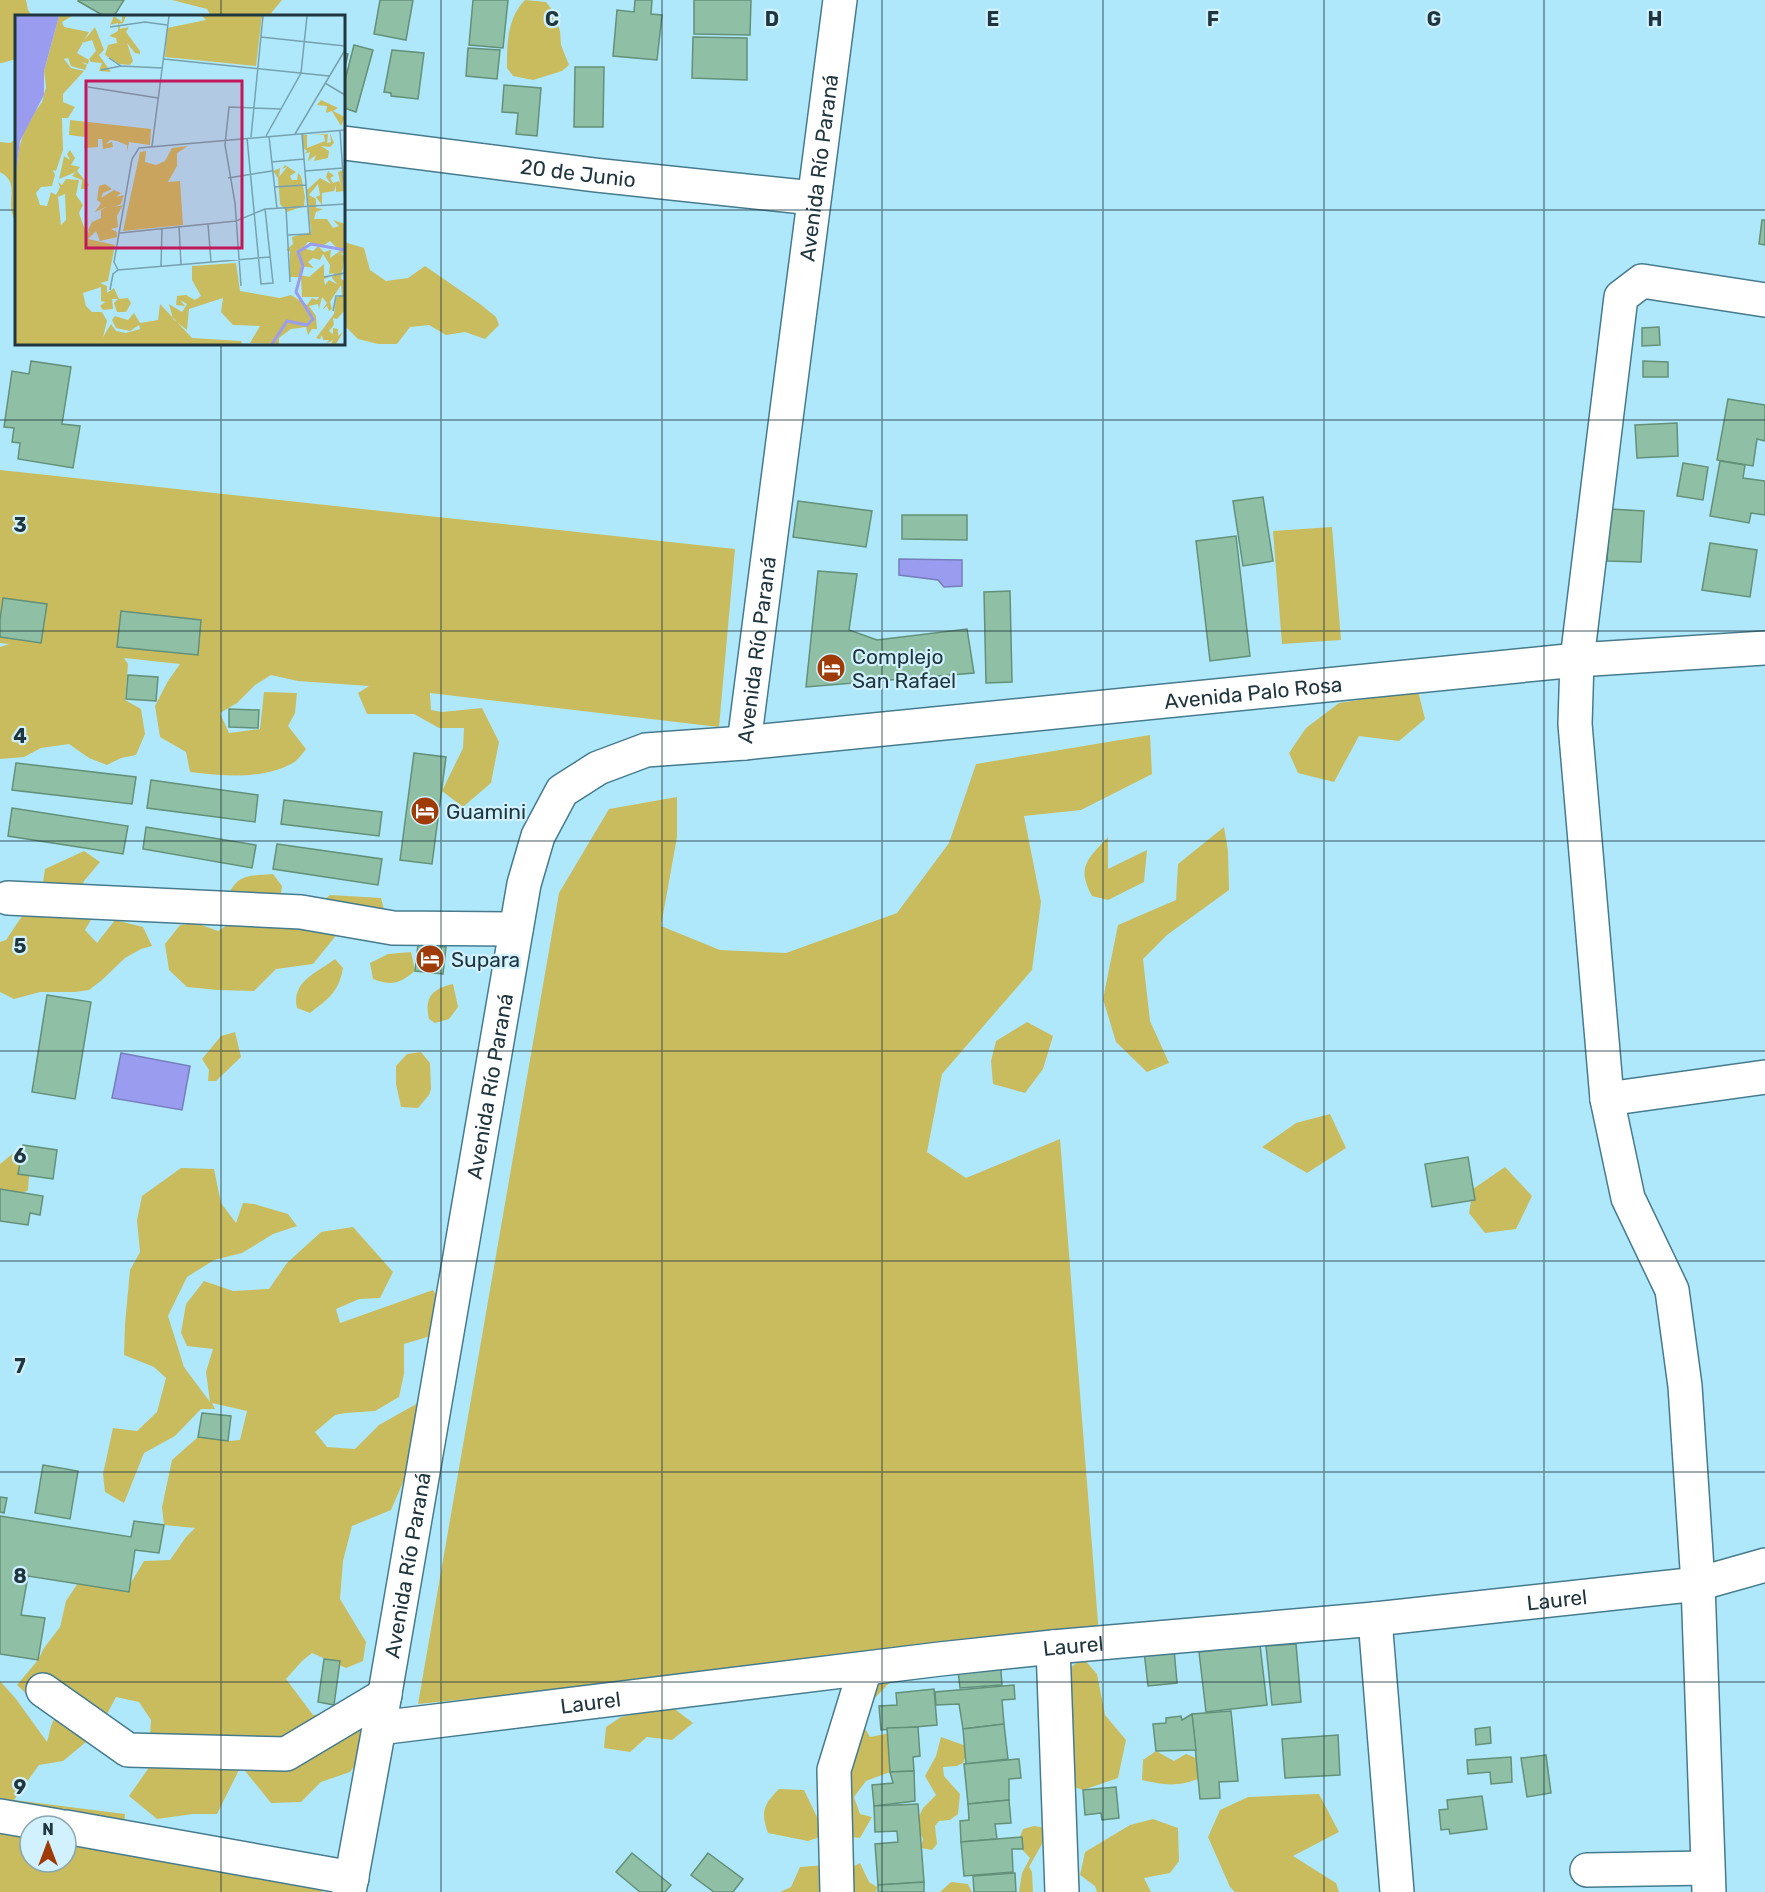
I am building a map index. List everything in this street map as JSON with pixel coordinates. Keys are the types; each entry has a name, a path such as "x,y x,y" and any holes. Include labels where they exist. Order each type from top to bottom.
{"street":[{"name":"Avenida Río Paraná","path":"350,1885 385,1695 524,884 538,836 562,791 598,768 646,750 744,743 840,0"},
{"name":"20 de Junio","path":"345,143 595,175 813,198"},
{"path":"1587,1870 1708,1880 1698,1584 1685,1386 1672,1290 1628,1198 1607,1099 1575,724 1577,660 1621,297 1642,281 1765,300"},
{"name":"Avenida Palo Rosa","path":"744,743 1577,660 1765,648"},
{"path":"8,898 301,912 393,928 516,929"},
{"path":"1607,1099 1765,1077"},
{"name":"Laurel","path":"379,1728 1053,1647 1375,1619 1698,1584 1765,1565"},
{"path":"1375,1619 1397,1892"},
{"path":"1053,1647 1062,1892"},
{"path":"837,1892 834,1770 865,1669"},
{"path":"43,1690 128,1750 286,1754 385,1695"},
{"path":"0,1816 18,1819"},
{"path":"78,1829 350,1885"}],"shaded area":[{"path":"0,0 26,0 31,15 15,15 15,59 0,63"},
{"path":"172,0 282,0 271,15 210,15 207,9"},
{"path":"525,0 546,2 553,11 560,31 561,45 569,65 562,71 533,80 513,76 507,68 511,23"},
{"path":"15,140 15,221 11,207 11,185 6,176 0,172 0,142 10,143"},
{"path":"345,242 364,248 370,270 386,281 408,278 425,266 480,304 496,317 499,325 485,339 465,332 446,335 429,325 410,327 397,344 378,344 358,339 345,326"},
{"path":"0,470 735,549 719,727 430,693 431,710 442,712 482,708 499,742 491,783 463,807 442,791 463,748 464,728 439,728 414,714 367,714 358,693 369,686 298,681 271,675 255,685 237,703 220,713 229,733 260,729 264,692 297,693 295,713 288,726 306,749 300,757 281,768 256,774 229,775 190,772 186,752 160,737 155,706 180,664 124,658 128,664 125,700 141,709 145,734 136,755 121,758 107,765 89,758 69,744 41,748 24,757 0,759 0,647 9,644 0,643"},
{"path":"1332,527 1341,640 1282,644 1273,531"},
{"path":"1418,691 1425,719 1399,741 1359,736 1334,782 1298,773 1289,753 1306,728 1339,703"},
{"path":"1150,735 1152,774 1081,810 1024,816 1041,902 1032,970 942,1074 927,1152 966,1178 1060,1139 1099,1635 418,1704 559,893 609,809 677,797 677,837 661,926 720,950 786,953 897,913 949,843 976,764"},
{"path":"1224,827 1228,851 1229,890 1167,935 1143,959 1150,1021 1169,1063 1147,1072 1116,1042 1103,999 1118,925 1176,900 1178,864"},
{"path":"1108,837 1108,869 1147,850 1144,882 1108,900 1092,896 1087,886 1085,870 1090,857"},
{"path":"84,851 100,862 84,881 77,900 95,913 85,930 97,943 115,920 143,927 152,946 125,958 89,990 40,992 14,999 0,992 0,942 6,940 20,919 41,896 45,869"},
{"path":"273,874 282,886 278,914 291,926 330,895 381,898 385,913 338,933 313,964 276,969 254,991 187,987 169,970 165,944 180,925 196,923 218,931 237,919 227,898 235,884 245,877"},
{"path":"411,952 415,971 395,983 373,979 370,963 388,954"},
{"path":"335,959 343,968 336,989 310,1013 297,1008 296,999 302,984"},
{"path":"453,984 458,1007 449,1019 435,1023 429,1019 428,1005 431,995 440,988"},
{"path":"1027,1022 1053,1036 1043,1069 1025,1093 993,1084 991,1061 996,1041"},
{"path":"235,1032 241,1057 216,1081 208,1081 209,1070 202,1059 221,1036"},
{"path":"421,1052 430,1063 431,1089 429,1095 418,1108 401,1107 396,1084 396,1066 407,1054"},
{"path":"1330,1114 1346,1148 1307,1173 1262,1147 1296,1123"},
{"path":"16,1151 22,1167 29,1176 28,1190 11,1200 0,1215 0,1164"},
{"path":"1505,1167 1532,1196 1516,1229 1485,1233 1469,1213 1473,1189"},
{"path":"181,1168 214,1169 221,1203 236,1223 243,1203 288,1214 297,1226 273,1234 242,1253 214,1260 187,1277 168,1316 184,1367 210,1402 206,1372 213,1349 187,1346 181,1333 186,1304 204,1281 233,1291 269,1289 287,1263 321,1232 353,1227 393,1272 380,1298 359,1299 336,1309 340,1323 433,1290 450,1316 447,1331 404,1344 404,1374 399,1397 375,1411 335,1415 315,1432 327,1447 355,1449 379,1425 418,1403 414,1457 391,1510 352,1526 343,1561 340,1599 366,1642 363,1661 346,1668 312,1653 286,1679 313,1715 356,1713 368,1747 350,1772 321,1782 301,1802 271,1803 241,1766 217,1814 193,1814 157,1819 129,1796 148,1769 151,1720 139,1702 116,1697 97,1733 63,1761 39,1765 14,1800 125,1814 124,1830 328,1864 322,1892 0,1892 0,1681 47,1742 51,1726 66,1691 41,1708 17,1685 38,1660 60,1627 66,1601 82,1577 129,1586 144,1561 170,1560 195,1528 164,1525 162,1507 172,1460 198,1437 228,1441 240,1440 247,1411 212,1403 215,1409 201,1409 175,1436 144,1453 124,1503 105,1492 103,1474 113,1428 137,1431 157,1412 166,1378 154,1367 124,1355 130,1270 140,1252 137,1220 142,1196"},
{"path":"1083,1658 1097,1674 1105,1715 1126,1740 1118,1778 1083,1790 1066,1784 1062,1674"},
{"path":"867,1679 890,1682 858,1716"},
{"path":"672,1707 693,1723 672,1740 647,1737 630,1752 604,1748 606,1727 621,1717"},
{"path":"858,1716 870,1737 890,1733 899,1754 890,1772 866,1781 854,1797 860,1814 872,1817 860,1838 830,1834"},
{"path":"941,1737 969,1747 963,1763 943,1767 944,1776 960,1794 958,1814 950,1820 939,1821 935,1826 937,1844 932,1850 921,1848 923,1839 916,1823 923,1808 936,1795 925,1776 936,1756"},
{"path":"1156,1751 1174,1761 1186,1754 1196,1758 1198,1779 1170,1784 1142,1780 1143,1760"},
{"path":"779,1789 804,1790 823,1836 808,1841 768,1833 764,1819 765,1808"},
{"path":"1319,1794 1339,1832 1293,1856 1336,1883 1339,1892 1235,1892 1230,1887 1208,1837 1220,1810 1248,1797"},
{"path":"1153,1819 1178,1828 1179,1861 1170,1873 1144,1878 1151,1892 1097,1892 1095,1886 1080,1875 1085,1852 1130,1825"},
{"path":"1034,1826 1047,1828 1042,1844 1029,1867 1032,1872 1033,1892 1019,1892 1022,1873 1030,1858 1017,1844 1023,1829"},
{"path":"860,1863 869,1882 877,1887 876,1892 780,1892 791,1887 800,1867 826,1865 837,1875"},
{"path":"951,1882 968,1884 972,1892 940,1892"}],"water":[{"path":"899,559 962,560 962,586 944,587 938,580 899,575"},
{"path":"121,1053 190,1066 182,1110 112,1098"}],"building":[{"path":"124,0 115,15 102,15 78,1"},
{"path":"380,0 413,0 406,40 374,34"},
{"path":"473,0 508,0 503,48 469,45"},
{"path":"635,0 652,0 651,14 662,15 657,60 613,56 617,10 634,12"},
{"path":"694,0 751,0 750,35 694,34"},
{"path":"693,37 747,38 747,80 692,78"},
{"path":"354,45 373,50 356,112 345,108 345,80"},
{"path":"468,48 500,50 497,79 466,76"},
{"path":"392,50 424,53 418,99 391,96 391,93 384,92"},
{"path":"575,67 604,67 603,127 574,127"},
{"path":"504,85 541,88 537,136 516,134 518,113 502,112"},
{"path":"1762,220 1765,220 1765,245 1759,244"},
{"path":"1659,327 1660,345 1642,346 1642,328"},
{"path":"31,361 71,367 62,424 80,426 73,468 18,459 20,443 12,442 14,428 4,427 12,371 29,374"},
{"path":"1643,361 1668,362 1668,377 1643,377"},
{"path":"1728,399 1765,405 1765,441 1757,439 1753,466 1717,460"},
{"path":"1677,423 1678,456 1637,458 1635,425"},
{"path":"1720,461 1745,465 1743,478 1765,481 1765,515 1751,513 1749,523 1710,516"},
{"path":"1683,463 1708,467 1703,500 1677,496"},
{"path":"1263,497 1273,561 1243,566 1233,501"},
{"path":"798,501 872,511 866,547 793,537"},
{"path":"1610,509 1644,511 1641,562 1607,561"},
{"path":"902,515 967,515 967,540 902,539"},
{"path":"1236,536 1250,656 1210,661 1196,541"},
{"path":"1710,543 1757,550 1750,597 1702,590"},
{"path":"818,571 857,574 849,630 877,640 967,629 974,673 806,687"},
{"path":"1010,591 1012,682 986,683 984,592"},
{"path":"3,598 47,604 41,643 0,637"},
{"path":"121,611 201,620 198,655 117,647"},
{"path":"128,675 158,677 156,701 126,699"},
{"path":"229,709 259,710 258,728 229,727"},
{"path":"414,753 446,757 432,864 400,860"},
{"path":"16,763 136,777 132,804 12,790"},
{"path":"151,780 258,795 255,822 147,808"},
{"path":"284,800 382,812 379,836 281,824"},
{"path":"12,808 128,826 123,854 8,836"},
{"path":"146,827 256,845 252,868 143,849"},
{"path":"277,844 382,859 378,885 273,869"},
{"path":"418,944 446,947 443,974 415,971"},
{"path":"47,995 91,1002 75,1099 32,1092"},
{"path":"23,1145 57,1150 53,1179 18,1174"},
{"path":"1468,1157 1475,1200 1432,1207 1425,1164"},
{"path":"0,1189 43,1196 40,1215 30,1213 28,1225 0,1221"},
{"path":"202,1413 231,1416 228,1441 198,1437"},
{"path":"43,1465 78,1471 70,1519 35,1513"},
{"path":"0,1497 7,1498 4,1513 0,1512"},
{"path":"0,1516 131,1537 134,1521 164,1525 159,1553 135,1550 129,1592 28,1576 21,1615 45,1618 38,1660 0,1654"},
{"path":"1296,1644 1301,1702 1272,1705 1266,1646"},
{"path":"1260,1645 1267,1705 1206,1712 1199,1652"},
{"path":"1174,1649 1177,1683 1148,1686 1144,1651"},
{"path":"1000,1658 1002,1685 960,1688 957,1662"},
{"path":"324,1659 340,1661 334,1705 318,1702"},
{"path":"1014,1685 1015,1699 1002,1700 1004,1724 963,1729 959,1704 936,1705 935,1692"},
{"path":"934,1689 937,1725 881,1730 879,1706 897,1705 896,1693"},
{"path":"1231,1711 1238,1781 1219,1782 1220,1798 1200,1799 1192,1714"},
{"path":"1192,1714 1196,1750 1156,1751 1153,1724 1166,1723 1166,1718 1181,1716 1182,1720"},
{"path":"1004,1724 1008,1759 966,1764 963,1729"},
{"path":"918,1727 920,1756 913,1757 914,1771 890,1772 887,1728"},
{"path":"1490,1727 1491,1743 1476,1745 1475,1729"},
{"path":"1338,1735 1340,1775 1285,1778 1282,1739"},
{"path":"1546,1755 1551,1793 1527,1797 1521,1758"},
{"path":"1511,1757 1512,1782 1491,1784 1490,1772 1468,1774 1467,1760"},
{"path":"1019,1759 1021,1778 1009,1779 1009,1800 968,1804 964,1764"},
{"path":"914,1771 915,1801 874,1806 872,1785 893,1783 890,1772"},
{"path":"1116,1787 1119,1818 1102,1820 1101,1813 1085,1815 1083,1790"},
{"path":"1482,1796 1487,1829 1450,1834 1449,1829 1441,1830 1439,1810 1448,1809 1447,1800"},
{"path":"1009,1800 1011,1823 995,1824 997,1839 961,1842 960,1821 969,1820 968,1804"},
{"path":"918,1804 924,1882 878,1885 875,1844 898,1842 897,1831 875,1832 874,1806"},
{"path":"1022,1837 1023,1849 1012,1849 1013,1872 964,1876 961,1842"},
{"path":"632,1853 671,1885 665,1892 640,1892 616,1872"},
{"path":"708,1853 743,1879 733,1892 714,1892 691,1875"},
{"path":"1015,1873 1016,1892 974,1892 973,1876"},
{"path":"924,1882 924,1892 878,1892 878,1885"}],"place":[{"name":"Complejo San Rafael","path":"831,668"},
{"name":"Guamini","path":"425,811"},
{"name":"Supara","path":"430,959"}]}
